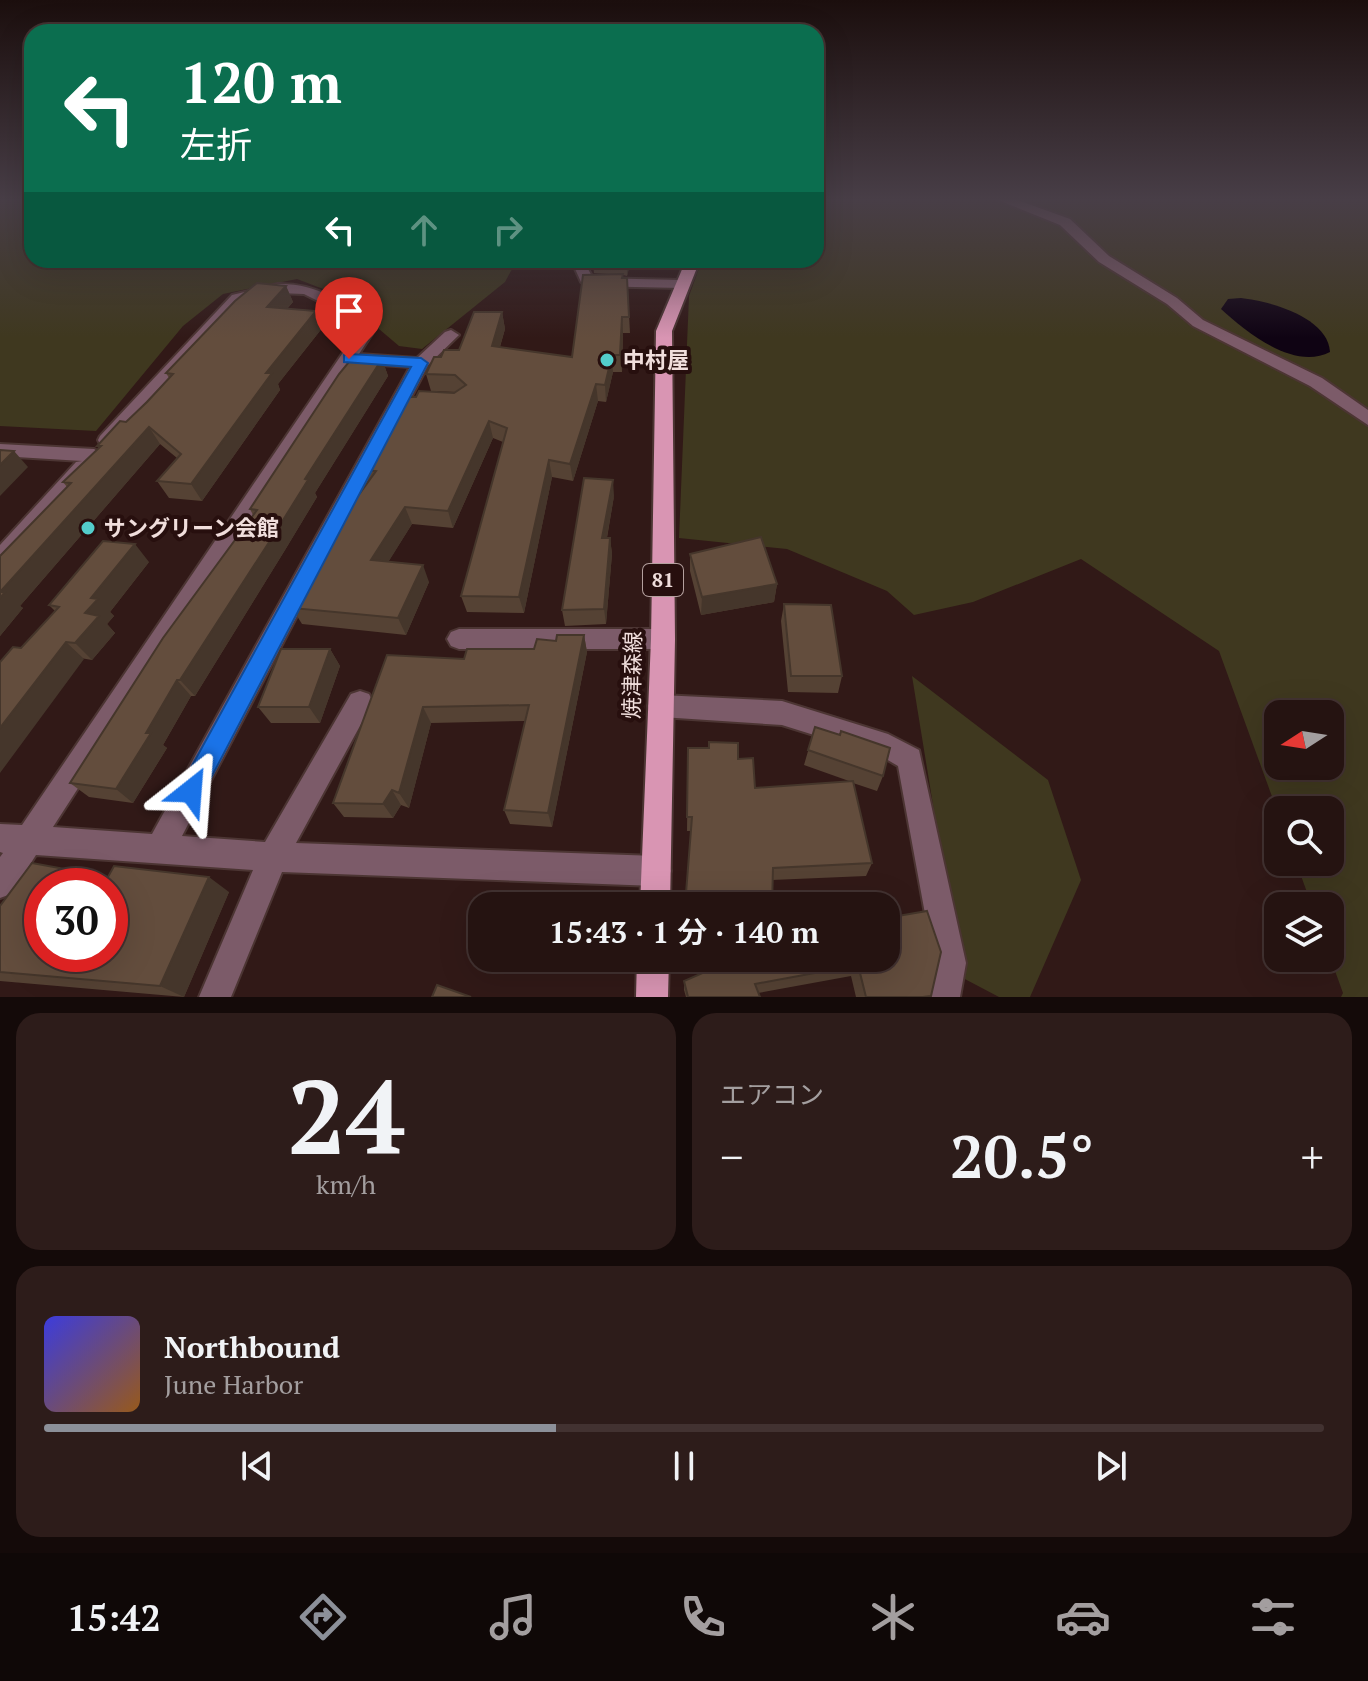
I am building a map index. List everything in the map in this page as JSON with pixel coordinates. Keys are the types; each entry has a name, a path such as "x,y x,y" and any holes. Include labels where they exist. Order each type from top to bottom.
{"main road":[{"name":"焼津森線","path":"655,892 663,639 664,331 689,268"},
{"path":"652,997 653,972"}],"street":[{"path":"1089,245 1104,259 1172,301 1198,323 1316,382 1368,419"},
{"path":"580,268 588,282 681,284"},
{"path":"0,559 237,298 265,289 293,286 324,295 368,328 14,839 0,883"},
{"path":"161,847 409,398 421,363 451,335"},
{"path":"349,359 421,363"},
{"path":"0,450 94,455"},
{"path":"459,639 663,639"},
{"path":"215,997 273,857 360,702"},
{"path":"661,706 782,713 888,746 910,759 950,963 944,997"},
{"path":"14,839 273,857 656,871"}],"shaded area":[{"path":"0,245 24,245 24,268 513,268 505,282 422,349 399,346 339,295 297,279 223,294 183,326 96,431 0,426"},
{"path":"824,245 1368,245 1368,997 1341,997 1343,993 1335,972 1344,972 1344,892 1307,892 1301,876 1344,876 1344,796 1272,796 1266,780 1344,780 1344,700 1264,700 1264,775 1219,651 1081,559 973,602 914,615 887,591 787,549 679,538 689,296 699,268 824,268"},
{"path":"1241,298 1281,307 1308,320 1327,340 1330,352 1316,357 1301,357 1257,338 1221,309 1228,299"},
{"path":"912,676 1048,780 1081,880 1030,997 999,997 961,977"}],"building":[{"path":"623,274 622,278 627,278 629,317 622,317 620,355 612,355 605,385 596,384 570,464 549,460 519,597 461,596 507,428 489,421 448,511 405,507 371,560 423,565 398,618 292,608 323,556 315,555 376,471 363,470 406,397 416,397 419,391 454,393 466,385 455,375 426,374 434,357 441,357 444,350 459,350 474,312 502,312 492,346 572,357 583,275"},
{"path":"257,283 286,286 267,307 316,311 266,373 272,373 191,484 157,481 181,454 149,427 0,592 0,556 71,483 63,482 101,446 97,446 120,421 126,422 173,374 166,373 235,301"},
{"path":"353,357 382,359 305,479 308,480 275,533 180,680 177,680 146,733 151,733 116,789 70,783 163,638 257,510 250,509"},
{"path":"0,450 14,451 0,465"},
{"path":"584,478 613,480 602,538 610,538 604,609 562,610"},
{"path":"761,537 777,584 702,597 690,554"},
{"path":"103,541 135,544 91,598 98,599 85,613 99,616 75,643 66,642 0,728 0,662 13,647 21,648 59,607 49,605"},
{"path":"784,604 831,605 842,676 791,676"},
{"path":"557,635 584,635 548,813 504,810 529,705 423,707 399,793 392,790 383,804 333,803 387,655 464,659 467,649 534,649 537,639 556,641"},
{"path":"281,649 330,649 309,707 258,707"},
{"path":"815,727 840,735 841,731 890,748 883,776 808,750"},
{"path":"709,742 738,743 738,759 753,758 755,788 853,781 872,863 773,868 772,892 686,892 692,817 687,817 688,748 709,748"},
{"path":"32,863 59,868 28,868"},
{"path":"114,866 209,877 160,986 0,972 0,906 24,874 24,972 128,972 128,868"},
{"path":"927,911 941,952 931,996 866,997 860,972 900,972 900,916"},
{"path":"705,972 820,972 755,984 760,997 688,997 684,981"},
{"path":"437,985 471,997 432,997"}],"place":[{"name":"中村屋","path":"607,360"},
{"name":"サングリーン会館","path":"88,528"}],"route":[{"path":"191,791 421,363 349,359"}]}
